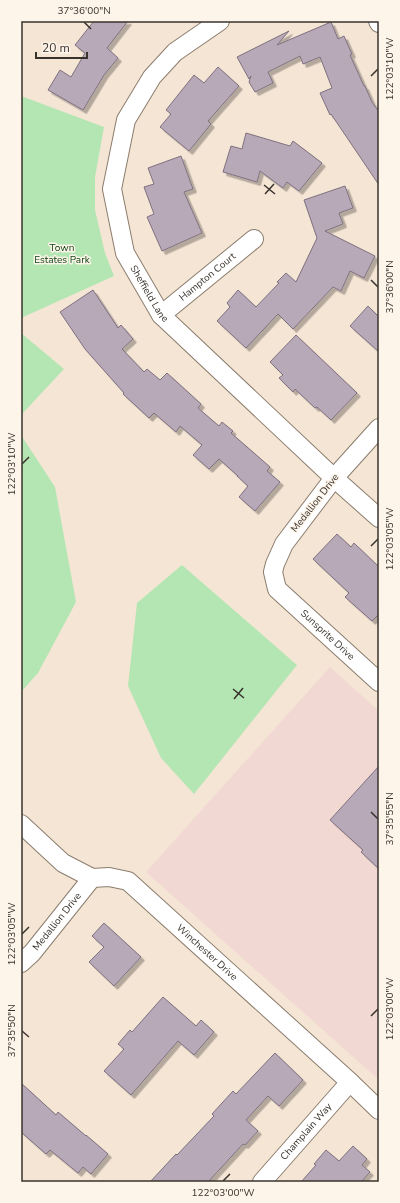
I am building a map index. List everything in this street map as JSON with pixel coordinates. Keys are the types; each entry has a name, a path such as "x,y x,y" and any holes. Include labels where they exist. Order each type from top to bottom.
{"street":[{"name":"Sheffield Lane","path":"220,21 175,52 152,76 126,120 112,189 125,253 161,314 334,478 379,518"},
{"name":"Hampton Court","path":"161,314 254,238"},
{"name":"Medallion Drive","path":"277,588 273,572 284,544 334,478 379,428"},
{"name":"Sunsprite Drive","path":"277,588 379,682"},
{"name":"Winchester Drive","path":"21,824 63,863 92,878 109,877 128,881 379,1110"},
{"name":"Medallion Drive","path":"21,963 32,953 92,878"},
{"name":"Champlain Way","path":"262,1182 350,1082"}],"shaded area":[{"path":"330,667 379,711 379,1080 146,872"}],"green space":[{"name":"Town Estates Park","path":"21,96 104,127 95,177 95,210 105,253 114,276 21,318"},
{"path":"21,333 64,369 21,415"},
{"path":"21,435 55,487 76,602 38,673 21,692"},
{"path":"182,565 297,665 194,794 161,758 128,686 137,603"}],"building":[{"path":"94,21 128,21 107,48 118,58 104,75 83,110 48,90 60,70 71,77 85,53 75,45"},
{"path":"331,22 338,39 344,36 352,54 350,55 364,86 379,112 379,185 331,114 330,115 320,93 332,88 320,57 303,64 300,56 268,72 273,83 255,92 249,82 251,76 249,79 237,57 289,31 277,45"},
{"path":"218,67 239,86 208,121 211,124 189,151 160,127 171,114 166,110 194,75 204,83"},
{"path":"246,133 290,146 293,141 322,163 299,191 287,182 283,188 260,171 257,182 223,172 231,146 242,149"},
{"path":"181,156 193,189 184,192 202,233 162,251 147,217 154,214 144,187 154,184 148,168"},
{"path":"345,186 353,208 339,213 343,224 325,231 375,256 364,278 350,271 341,291 333,287 293,329 278,314 246,348 217,321 230,307 227,303 238,290 256,307 279,283 277,282 286,273 296,282 317,238 304,200"},
{"path":"93,290 118,328 121,325 133,339 122,349 144,372 147,369 160,380 167,373 201,404 198,408 219,426 222,422 233,431 231,433 270,467 267,471 280,482 255,511 239,497 248,486 238,476 219,459 209,469 193,455 202,445 180,426 176,432 154,413 149,418 123,394 124,393 85,349 60,312"},
{"path":"368,306 379,317 379,352 350,326"},
{"path":"296,335 357,393 331,420 317,407 315,408 295,389 293,392 279,378 283,375 270,362"},
{"path":"337,534 351,547 354,543 379,567 379,614 372,621 345,597 349,593 313,559"},
{"path":"379,766 379,869 361,852 363,850 330,820"},
{"path":"104,923 141,957 114,986 89,962 104,947 92,936"},
{"path":"163,997 196,1026 201,1020 214,1032 194,1055 178,1041 131,1095 104,1071 124,1049 118,1044 130,1030 132,1032"},
{"path":"275,1053 303,1080 279,1106 268,1096 246,1120 258,1131 245,1145 243,1144 208,1182 150,1182 214,1116 212,1114 233,1091 236,1094"},
{"path":"21,1083 56,1115 58,1112 108,1154 91,1174 83,1167 78,1173 50,1150 46,1154 21,1132"},
{"path":"353,1146 367,1159 362,1165 370,1172 361,1182 301,1182 316,1165 314,1164 326,1150 339,1161"}]}
